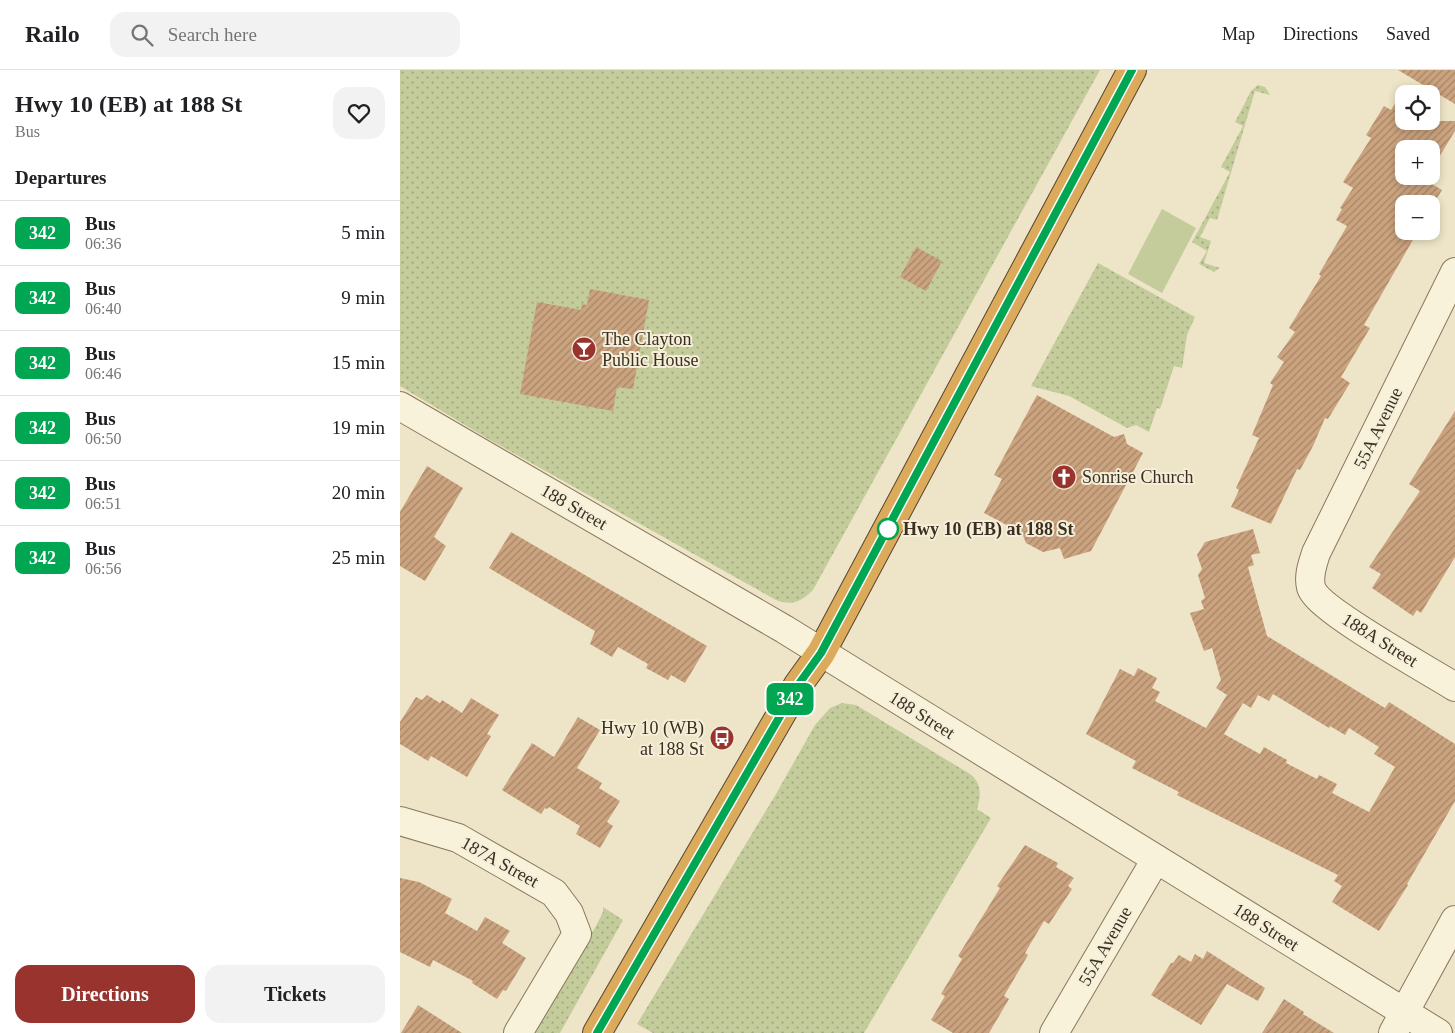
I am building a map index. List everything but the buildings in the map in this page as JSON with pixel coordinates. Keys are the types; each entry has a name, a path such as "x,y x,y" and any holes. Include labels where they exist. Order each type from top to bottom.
{"highway":[{"path":"597,1033 798,685 821,653 1132,70"}],"street":[{"name":"55A Avenue","path":"1311,587 1311,570 1316,553 1455,272"},
{"name":"188 Street","path":"400,406 821,653 1156,859 1399,1023 1438,1033"},
{"name":"188A Street","path":"1311,587 1318,599 1329,609 1455,687"},
{"name":"187A Street","path":"400,821 458,838 554,893 569,913 577,934 518,1033"},
{"name":"55A Avenue","path":"1054,1033 1156,859"},
{"path":"1399,1023 1455,920"}],"green space":[{"path":"400,70 1100,70 813,590 796,602 786,603 776,600 490,440 400,386"},
{"path":"1258,85 1265,87 1270,95 1255,91 1217,220 1210,218 1200,237 1211,241 1204,263 1220,268 1214,272 1199,264 1207,251 1192,242 1230,172 1221,167 1243,126 1235,122 1251,91"},
{"path":"1162,209 1196,228 1162,293 1128,274"},
{"path":"1098,263 1195,317 1187,335 1182,368 1174,366 1160,409 1157,408 1149,432 1136,425 1127,428 1069,396 1031,386"},
{"path":"842,703 856,705 970,774 977,781 980,790 977,809 991,818 864,1033 653,1033 637,1024 776,794 815,725 830,708"},
{"path":"603,907 623,920 560,1033 533,1033 596,926 603,912"}],"bus line":[{"name":"342","path":"597,1033 681,891 798,685 821,653 1132,70"}],"place":[{"name":"The Clayton Public House","path":"584,349"},
{"name":"Sonrise Church","path":"1064,477"},
{"name":"Hwy 10 (EB) at 188 St","path":"888,529"},
{"name":"Hwy 10 (WB) at 188 St","path":"722,738"}]}
